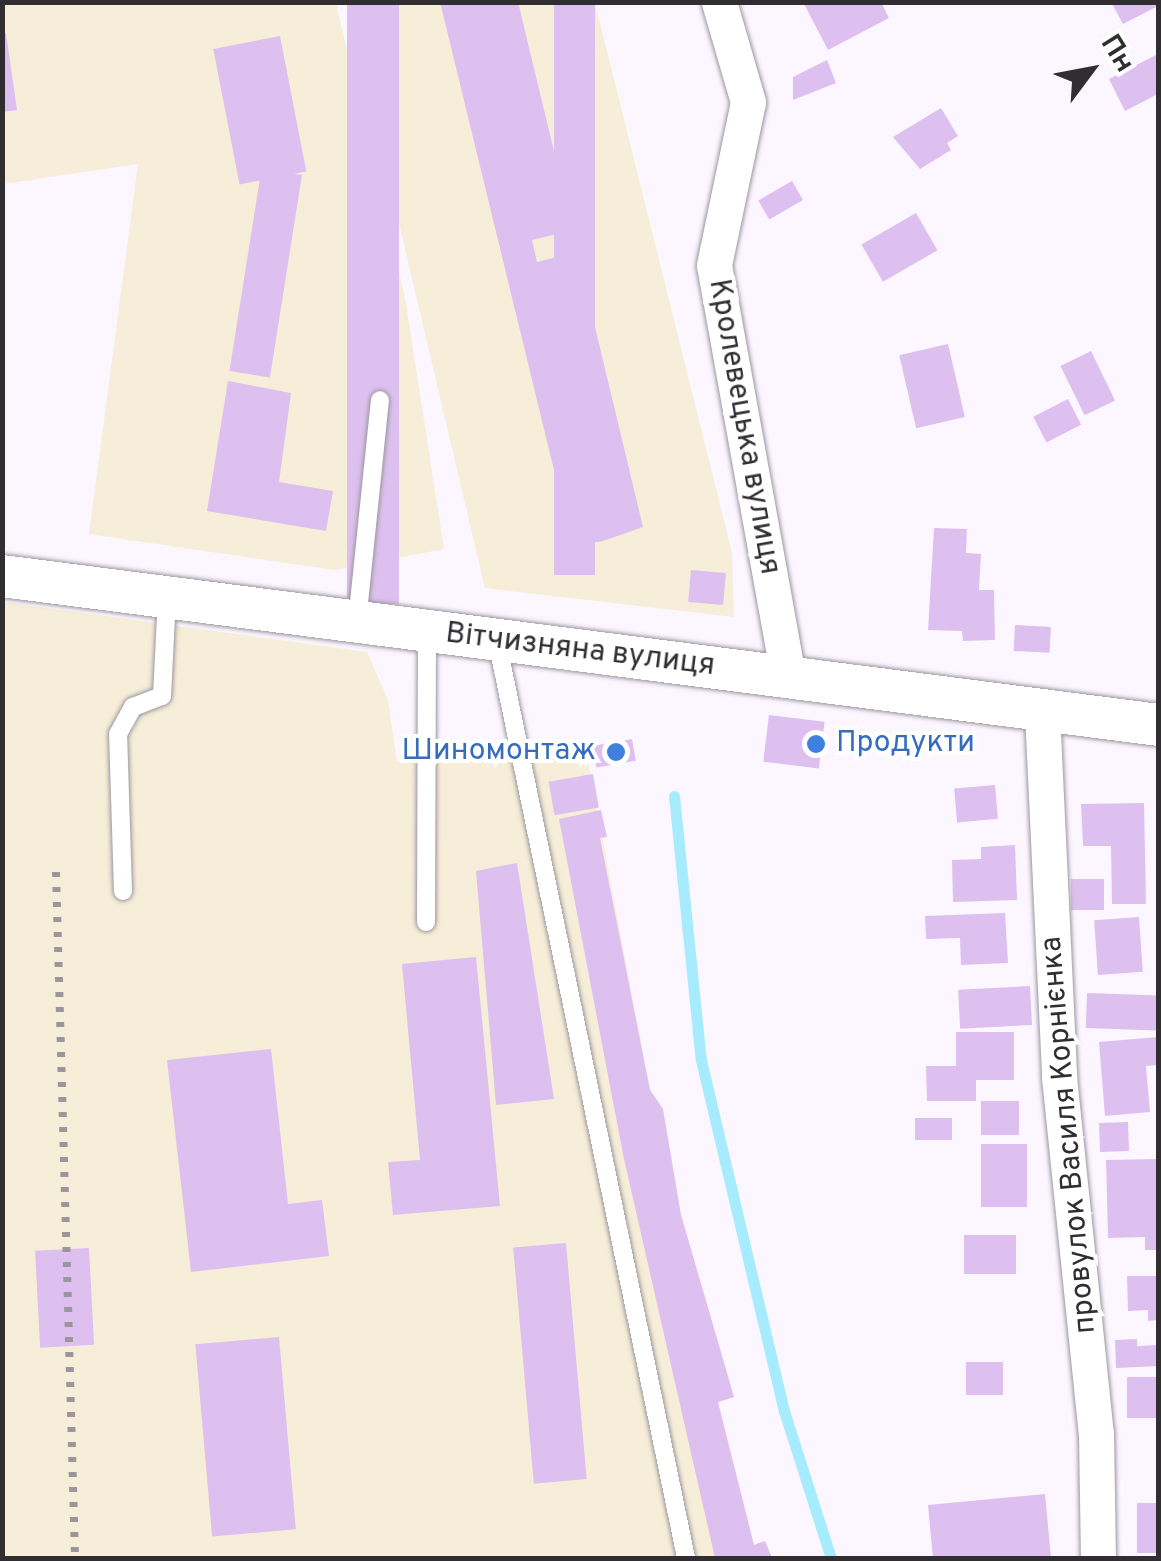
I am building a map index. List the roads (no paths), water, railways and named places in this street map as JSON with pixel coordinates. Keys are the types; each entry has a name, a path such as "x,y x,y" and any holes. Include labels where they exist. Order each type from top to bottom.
{"street":[{"name":"Кролевецька вулиця","path":"719,2 748,102 714,266 788,678"},
{"name":"Вітчизняна вулиця","path":"2,576 1158,724"},
{"name":"провулок Василя Корнієнка","path":"1042,712 1059,1077 1096,1433 1098,1558"}],"lane":[{"path":"357,622 380,400"},
{"path":"122,891 118,734 132,706 162,696 167,598"},
{"path":"426,631 426,922"},
{"path":"497,640 686,1558"}],"waterway":[{"path":"674,796 701,1060 784,1411 831,1558"}],"railway":[{"path":"56,872 75,1558"}],"place":[{"name":"Продукти","path":"816,744"},
{"name":"Шиномонтаж","path":"616,752"}]}
